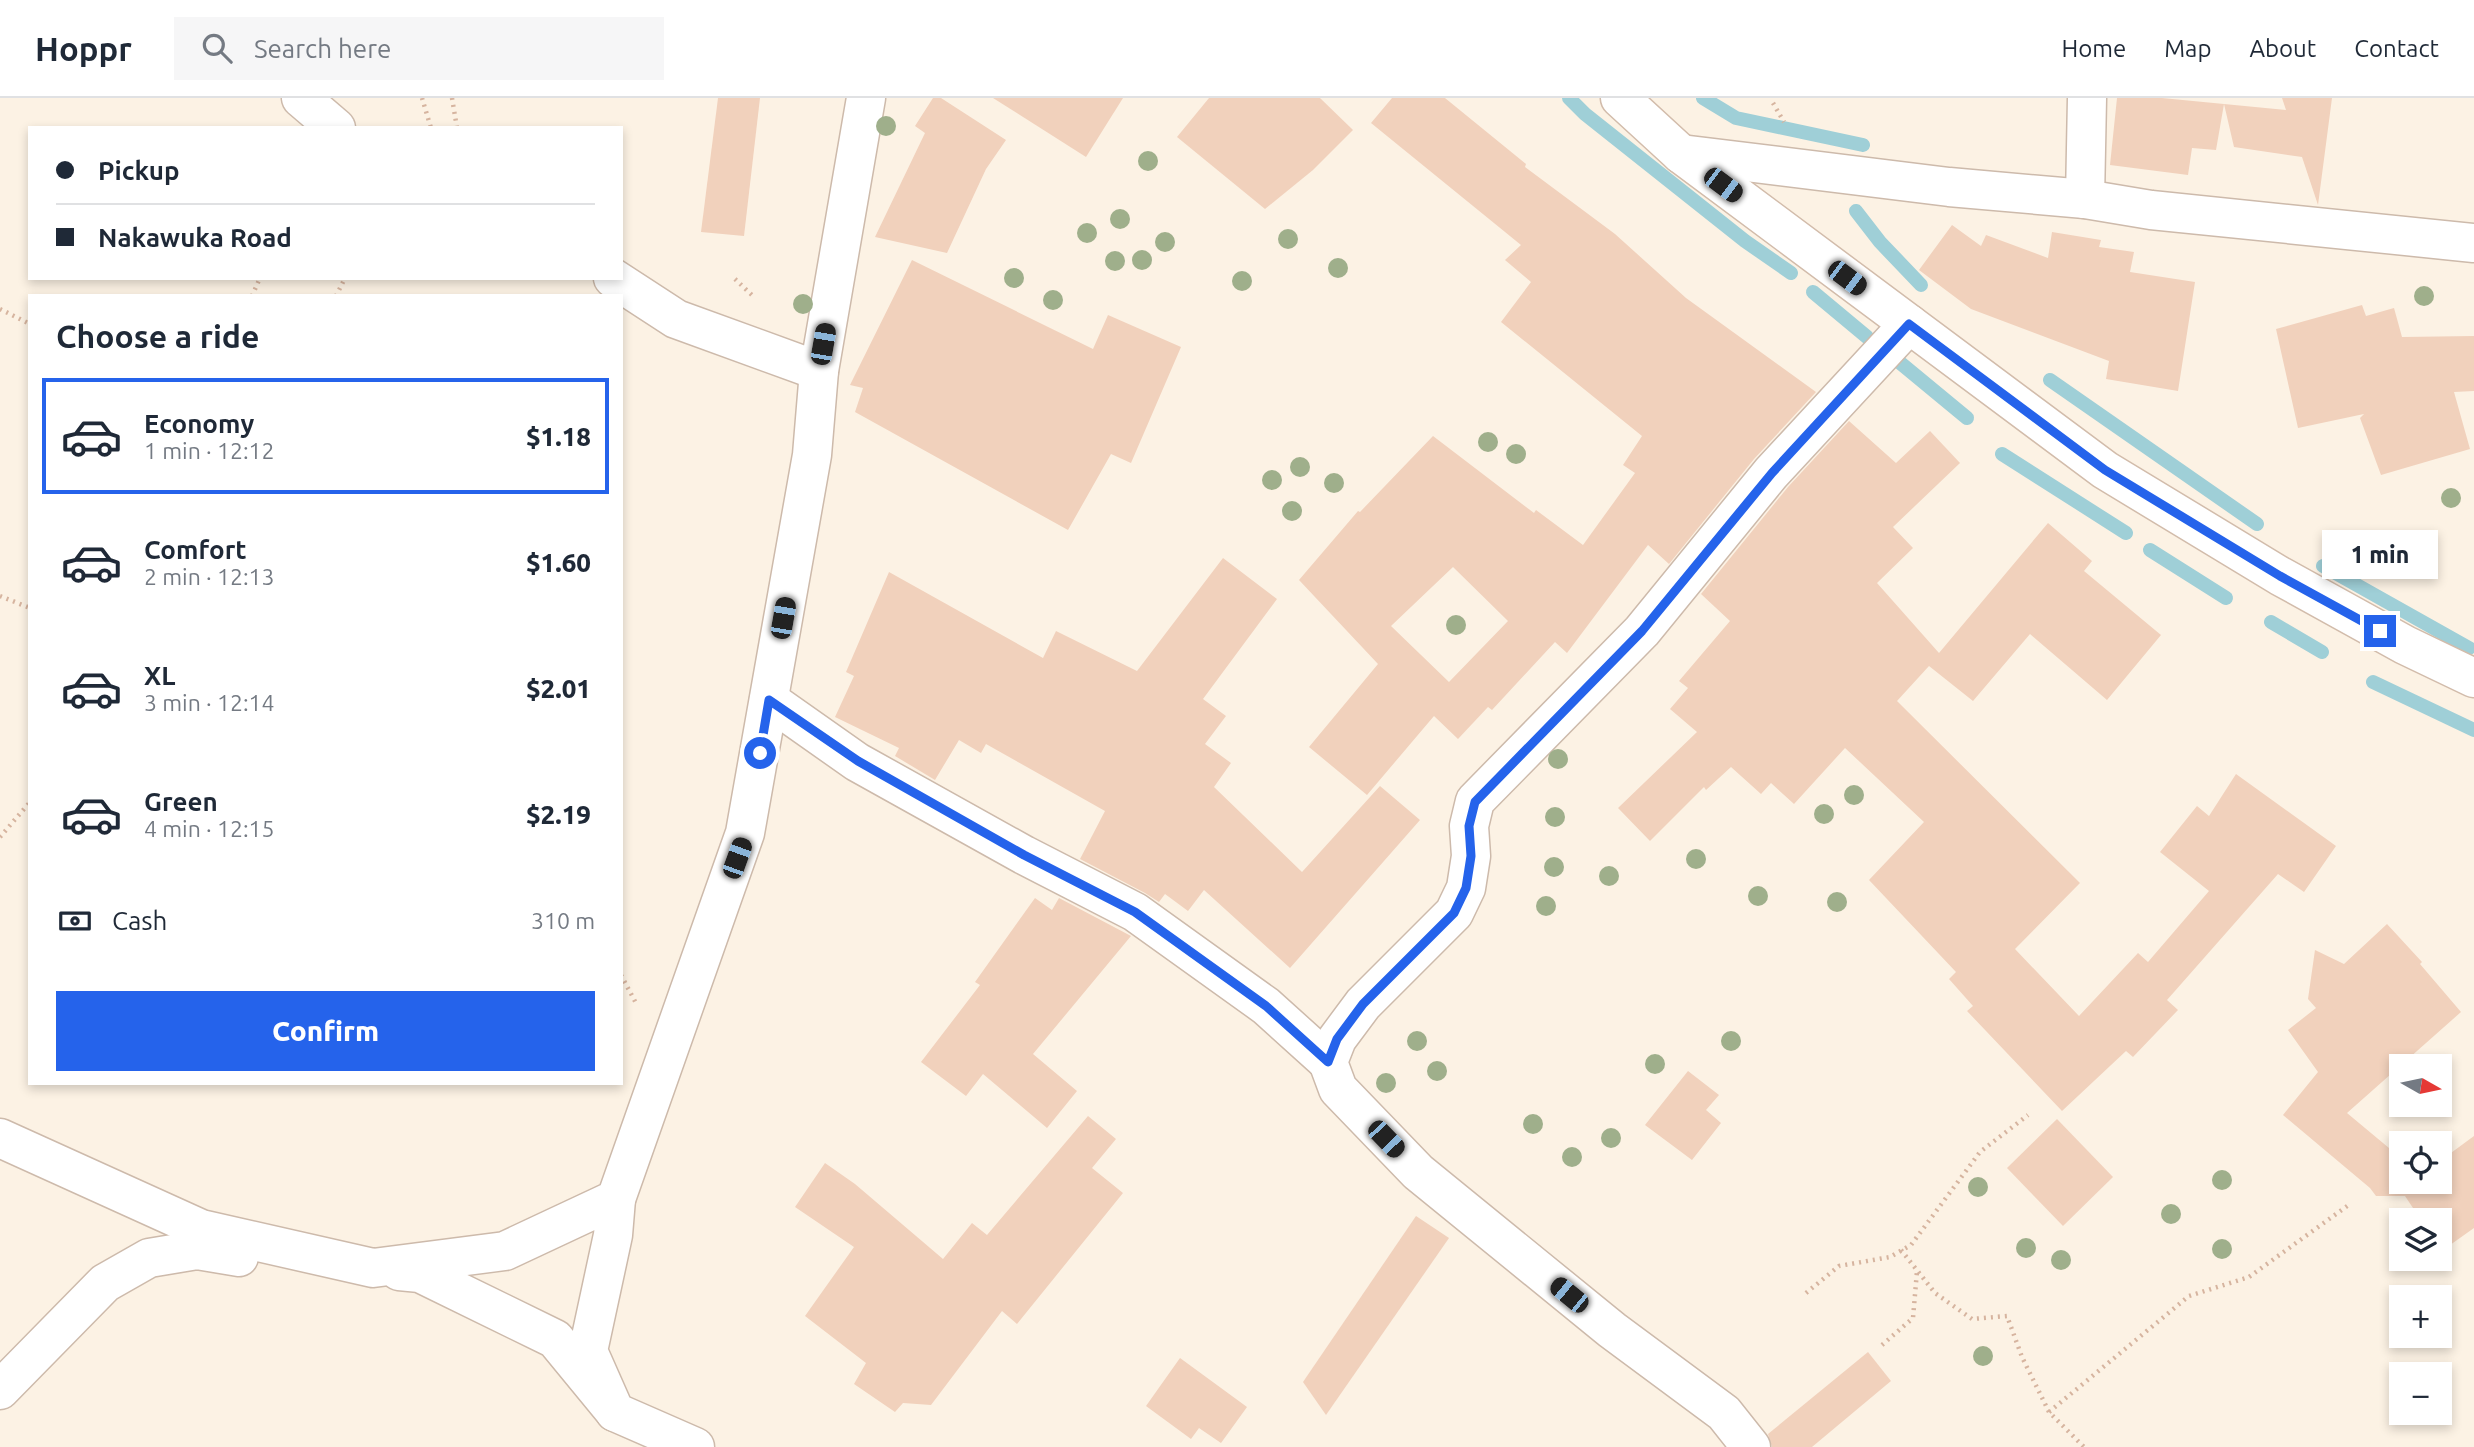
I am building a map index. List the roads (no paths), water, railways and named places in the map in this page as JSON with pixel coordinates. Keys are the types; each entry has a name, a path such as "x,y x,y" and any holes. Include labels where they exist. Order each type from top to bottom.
{"street":[{"path":"301,98 334,126"},
{"path":"615,1412 588,1351 613,1235 616,1199 745,833 812,455 819,371 866,98"},
{"path":"1620,98 1681,154 2105,470 2280,576 2405,645 2474,678"},
{"path":"2085,199 2087,98"},
{"path":"1681,154 1949,187 2085,199 2151,210 2474,243"},
{"path":"616,280 676,319 819,371"},
{"path":"1328,1062 1337,1039 1363,1004 1454,913 1466,888 1471,856 1469,826 1475,802 1642,631 1772,473 1909,324"},
{"path":"769,700 858,761 1024,855 1135,912 1266,1006 1328,1062 1338,1089 1418,1172 1612,1330 1724,1413 1751,1447"},
{"path":"0,1138 201,1229 373,1268 505,1251 616,1199"},
{"path":"0,1390 105,1283 149,1258 197,1250 284,1265 373,1268 420,1273 555,1339 615,1412 695,1447"}],"waterway":[{"path":"1569,98 1585,114 1745,241 1791,273"},
{"path":"1703,98 1736,118 1863,145"},
{"path":"1856,211 1880,242 1921,285"},
{"path":"1813,292 1867,337"},
{"path":"1898,361 1967,418"},
{"path":"2050,380 2257,524"},
{"path":"2002,454 2126,533"},
{"path":"2150,550 2226,598"},
{"path":"2323,566 2469,648"},
{"path":"2271,622 2322,652"},
{"path":"2373,682 2474,730"}]}
